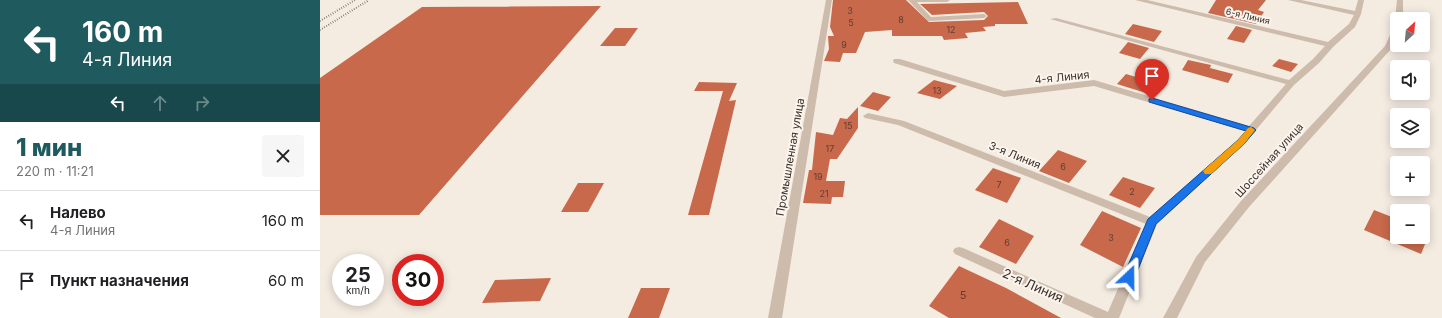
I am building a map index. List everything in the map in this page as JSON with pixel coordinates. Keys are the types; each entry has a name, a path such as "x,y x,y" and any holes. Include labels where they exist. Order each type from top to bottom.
{"street":[{"name":"Промышленная улица","path":"775,318 829,0"},
{"path":"911,0 948,0"},
{"path":"911,0 929,19 984,16"},
{"name":"6-я Линия","path":"1138,0 1330,45"},
{"path":"1290,0 1358,14"},
{"path":"1112,318 1152,222 1241,142 1291,83 1316,61 1330,45 1352,25 1358,14 1360,0"},
{"path":"1399,12 1400,0"},
{"path":"1054,19 1291,83"},
{"name":"Шоссейная улица","path":"1170,318 1200,260 1245,204 1388,47 1390,43"},
{"name":"4-я Линия","path":"897,62 1004,94 1094,84 1251,130"},
{"name":"3-я Линия","path":"868,116 901,123 1152,222"},
{"name":"2-я Линия","path":"959,251 1108,318"}],"building":[{"path":"833,0 906,0 929,22 984,20 988,16 984,12 932,15 920,4 1018,2 1028,24 995,24 995,26 983,27 986,31 965,33 968,38 944,40 942,36 892,36 892,30 865,32 856,53 843,53 840,62 824,61 829,49 828,36 834,36 830,27"},
{"path":"1216,0 1266,0 1258,10 1264,12 1256,24 1208,13"},
{"path":"601,6 419,215 320,215 320,78 422,7"},
{"path":"1133,24 1162,31 1154,42 1125,34"},
{"path":"1236,26 1252,30 1244,43 1227,39"},
{"path":"615,28 638,28 625,46 600,46"},
{"path":"1128,42 1149,48 1140,59 1119,53"},
{"path":"1279,59 1298,64 1291,72 1272,66"},
{"path":"1188,60 1211,65 1210,68 1233,74 1228,83 1182,70"},
{"path":"1126,74 1156,83 1149,94 1117,84"},
{"path":"934,80 957,86 940,99 917,93"},
{"path":"699,82 737,83 729,101 736,100 709,215 688,215 723,91 694,91"},
{"path":"873,92 891,97 878,111 860,106"},
{"path":"858,107 858,128 837,159 830,159 826,181 845,181 843,197 832,197 831,204 803,203 809,170 812,170 816,132 833,135 840,118 847,119"},
{"path":"1058,150 1087,161 1069,183 1039,171"},
{"path":"993,168 1021,178 1007,203 975,190"},
{"path":"1123,177 1155,188 1140,208 1109,195"},
{"path":"578,183 604,183 588,212 561,212"},
{"path":"1374,210 1390,216 1390,241 1364,230"},
{"path":"1102,211 1141,228 1123,267 1080,245"},
{"path":"999,219 1034,236 1016,264 979,247"},
{"path":"1397,244 1425,244 1421,254"},
{"path":"959,266 1006,288 1061,318 949,318 929,306"},
{"path":"551,278 540,301 482,303 495,280"},
{"path":"641,288 670,288 659,318 628,318"}],"railway":[{"path":"320,21 355,0"},
{"path":"320,30 369,0"}],"slow traffic":[{"path":"1208,171 1241,142 1251,130"}],"route":[{"path":"1129,277 1152,222 1241,142 1251,130 1152,100"}]}
